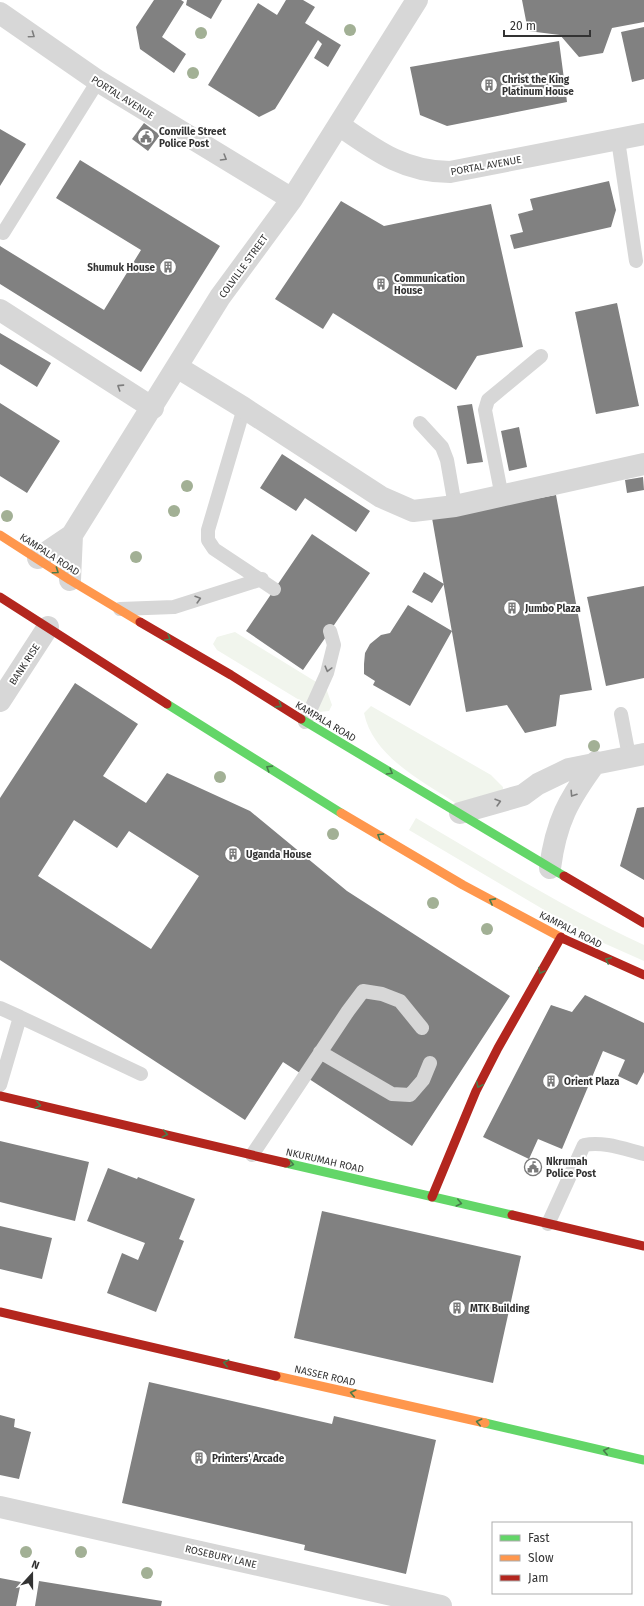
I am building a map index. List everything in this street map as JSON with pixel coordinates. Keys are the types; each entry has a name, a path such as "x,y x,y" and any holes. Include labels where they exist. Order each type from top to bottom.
{"street":[{"name":"COLVILLE STREET","path":"38,558 72,535 153,408 220,297 292,199 417,0"},
{"name":"PORTAL AVENUE","path":"0,13 98,81 292,199"},
{"name":"PORTAL AVENUE","path":"339,125 374,150 396,161 418,170 434,172 450,172 644,134"},
{"path":"0,310 153,408"},
{"path":"177,367 381,496 413,510 455,506 502,497 644,464"},
{"name":"KAMPALA ROAD","path":"0,534 70,580 231,675 305,722 550,868 644,922"},
{"name":"COLVILLE STREET","path":"70,580 72,535"},
{"name":"KAMPALA ROAD","path":"0,597 329,807 477,893 561,937 644,975"},
{"name":"BANK RISE","path":"0,701 48,627"},
{"path":"460,813 523,795 552,776 569,768 636,755"},
{"path":"550,868 553,842 563,813 570,799 596,762"},
{"path":"432,1197 476,1091 498,1048 561,937"},
{"name":"NKURUMAH ROAD","path":"0,1096 644,1246"},
{"name":"NASSER ROAD","path":"0,1312 644,1460"},
{"name":"ROSEBURY LANE","path":"0,1507 441,1606"}],"lane":[{"path":"3,233 98,81"},
{"path":"618,140 636,261"},
{"path":"502,497 485,410 488,400 542,356"},
{"path":"244,408 208,530 208,540 214,549 262,579 274,589"},
{"path":"420,423 442,447 447,460 455,506"},
{"path":"118,609 174,607 262,579"},
{"path":"305,722 327,673 334,645 330,631"},
{"path":"621,714 636,755"},
{"path":"252,1155 320,1052 363,991 382,994 400,1001 422,1028"},
{"path":"0,1008 141,1074"},
{"path":"0,1085 20,1017"},
{"path":"320,1052 392,1094 410,1095 423,1080 430,1063"},
{"path":"548,1224 584,1145 593,1143 604,1144 644,1154"}],"shaded area":[{"path":"235,632 326,688 332,705 329,711 319,712 217,650 213,644 217,637"},
{"path":"371,706 491,775 503,787 502,799 460,806 417,778 389,756 369,729 364,713"},
{"path":"416,818 557,901 644,945 644,961 590,937 409,830"}],"building":[{"path":"154,0 181,0 184,2 162,37 186,54 174,73 140,49 136,27"},
{"path":"187,0 222,0 211,19 186,5"},
{"path":"286,0 303,0 315,7 305,23 341,45 328,67 314,58 322,44 318,40 275,109 259,117 208,85 258,3 277,15"},
{"path":"522,0 644,0 644,22 612,28 603,53 579,57 560,35 528,31"},
{"path":"644,27 644,79 632,82 621,32"},
{"name":"Christ the King Platinum House","path":"559,41 567,102 447,126 420,115 410,67"},
{"name":"Conville Street Police Post","path":"144,123 160,135 148,151 132,139"},
{"path":"0,129 26,144 0,186"},
{"name":"Shumuk House","path":"80,160 220,246 141,372 0,284 0,246 104,310 141,250 56,198"},
{"path":"609,181 616,210 611,227 514,249 510,235 523,232 518,214 533,210 530,199"},
{"name":"Communication House","path":"341,201 384,226 491,204 523,347 477,356 456,390 333,313 323,329 275,299"},
{"path":"617,303 639,406 596,414 575,312"},
{"path":"0,333 51,363 37,387 0,364"},
{"path":"0,403 60,441 27,493 0,476"},
{"path":"472,404 483,462 467,464 457,406"},
{"path":"519,427 527,467 509,471 501,431"},
{"path":"282,454 370,511 356,532 305,498 296,511 260,488"},
{"path":"643,477 644,490 627,493 625,480"},
{"name":"Jumbo Plaza","path":"556,495 592,690 560,695 556,726 525,733 507,705 466,712 432,518"},
{"path":"312,534 370,573 303,670 246,631"},
{"path":"424,572 444,584 432,603 412,592"},
{"path":"644,586 644,678 606,686 587,597"},
{"path":"408,605 452,631 410,706 373,685 375,681 364,674 365,653 370,644 381,635 390,633"},
{"path":"75,683 138,724 103,776 146,803 167,773 250,811 347,891 510,996 412,1146 283,1062 245,1120 0,960 0,798","holes":["74,820 117,848 129,831 199,876 151,949 38,876"]},
{"path":"644,807 644,880 620,866 637,808"},
{"name":"Orient Plaza","path":"585,995 644,1023 644,1072 637,1085 618,1076 625,1060 603,1051 562,1149 538,1139 529,1159 483,1137 551,1005 572,1012"},
{"path":"0,1141 89,1162 75,1221 0,1202"},
{"path":"108,1168 137,1179 138,1177 195,1199 179,1239 184,1241 156,1312 107,1293 122,1253 138,1260 145,1243 87,1221"},
{"path":"322,1211 521,1256 493,1383 294,1338"},
{"path":"0,1226 52,1238 42,1279 0,1269"},
{"path":"149,1382 332,1424 334,1416 436,1440 406,1574 304,1550 305,1545 122,1503"},
{"path":"0,1415 15,1419 14,1427 31,1432 19,1479 0,1475"},
{"path":"0,1578 21,1582 16,1606 0,1606"},
{"path":"39,1581 162,1601 161,1606 35,1606"}],"traffic: fast":[{"path":"167,704 341,813"},
{"path":"301,719 564,876"},
{"path":"286,1163 512,1215"},
{"path":"485,1423 644,1460"}],"traffic: slow":[{"path":"0,535 70,580 140,622"},
{"path":"341,813 463,885 564,939"},
{"path":"276,1376 485,1423"}],"traffic: jam":[{"path":"0,597 167,704"},
{"path":"140,622 231,675 301,719"},
{"path":"564,876 644,923"},
{"path":"432,1197 476,1091 498,1048 561,937"},
{"path":"564,939 644,975"},
{"path":"0,1096 286,1163"},
{"path":"512,1215 644,1246"},
{"path":"0,1312 276,1376"}],"place":[{"name":"Christ the King Platinum House","path":"489,85"},
{"name":"Conville Street Police Post","path":"146,137"},
{"name":"Shumuk House","path":"168,267"},
{"name":"Communication House","path":"381,284"},
{"name":"Jumbo Plaza","path":"512,608"},
{"name":"Uganda House","path":"233,854"},
{"name":"Orient Plaza","path":"551,1081"},
{"name":"Nkrumah Police Post","path":"533,1167"},
{"name":"MTK Building","path":"457,1308"},
{"name":"Printers' Arcade","path":"199,1458"}]}
